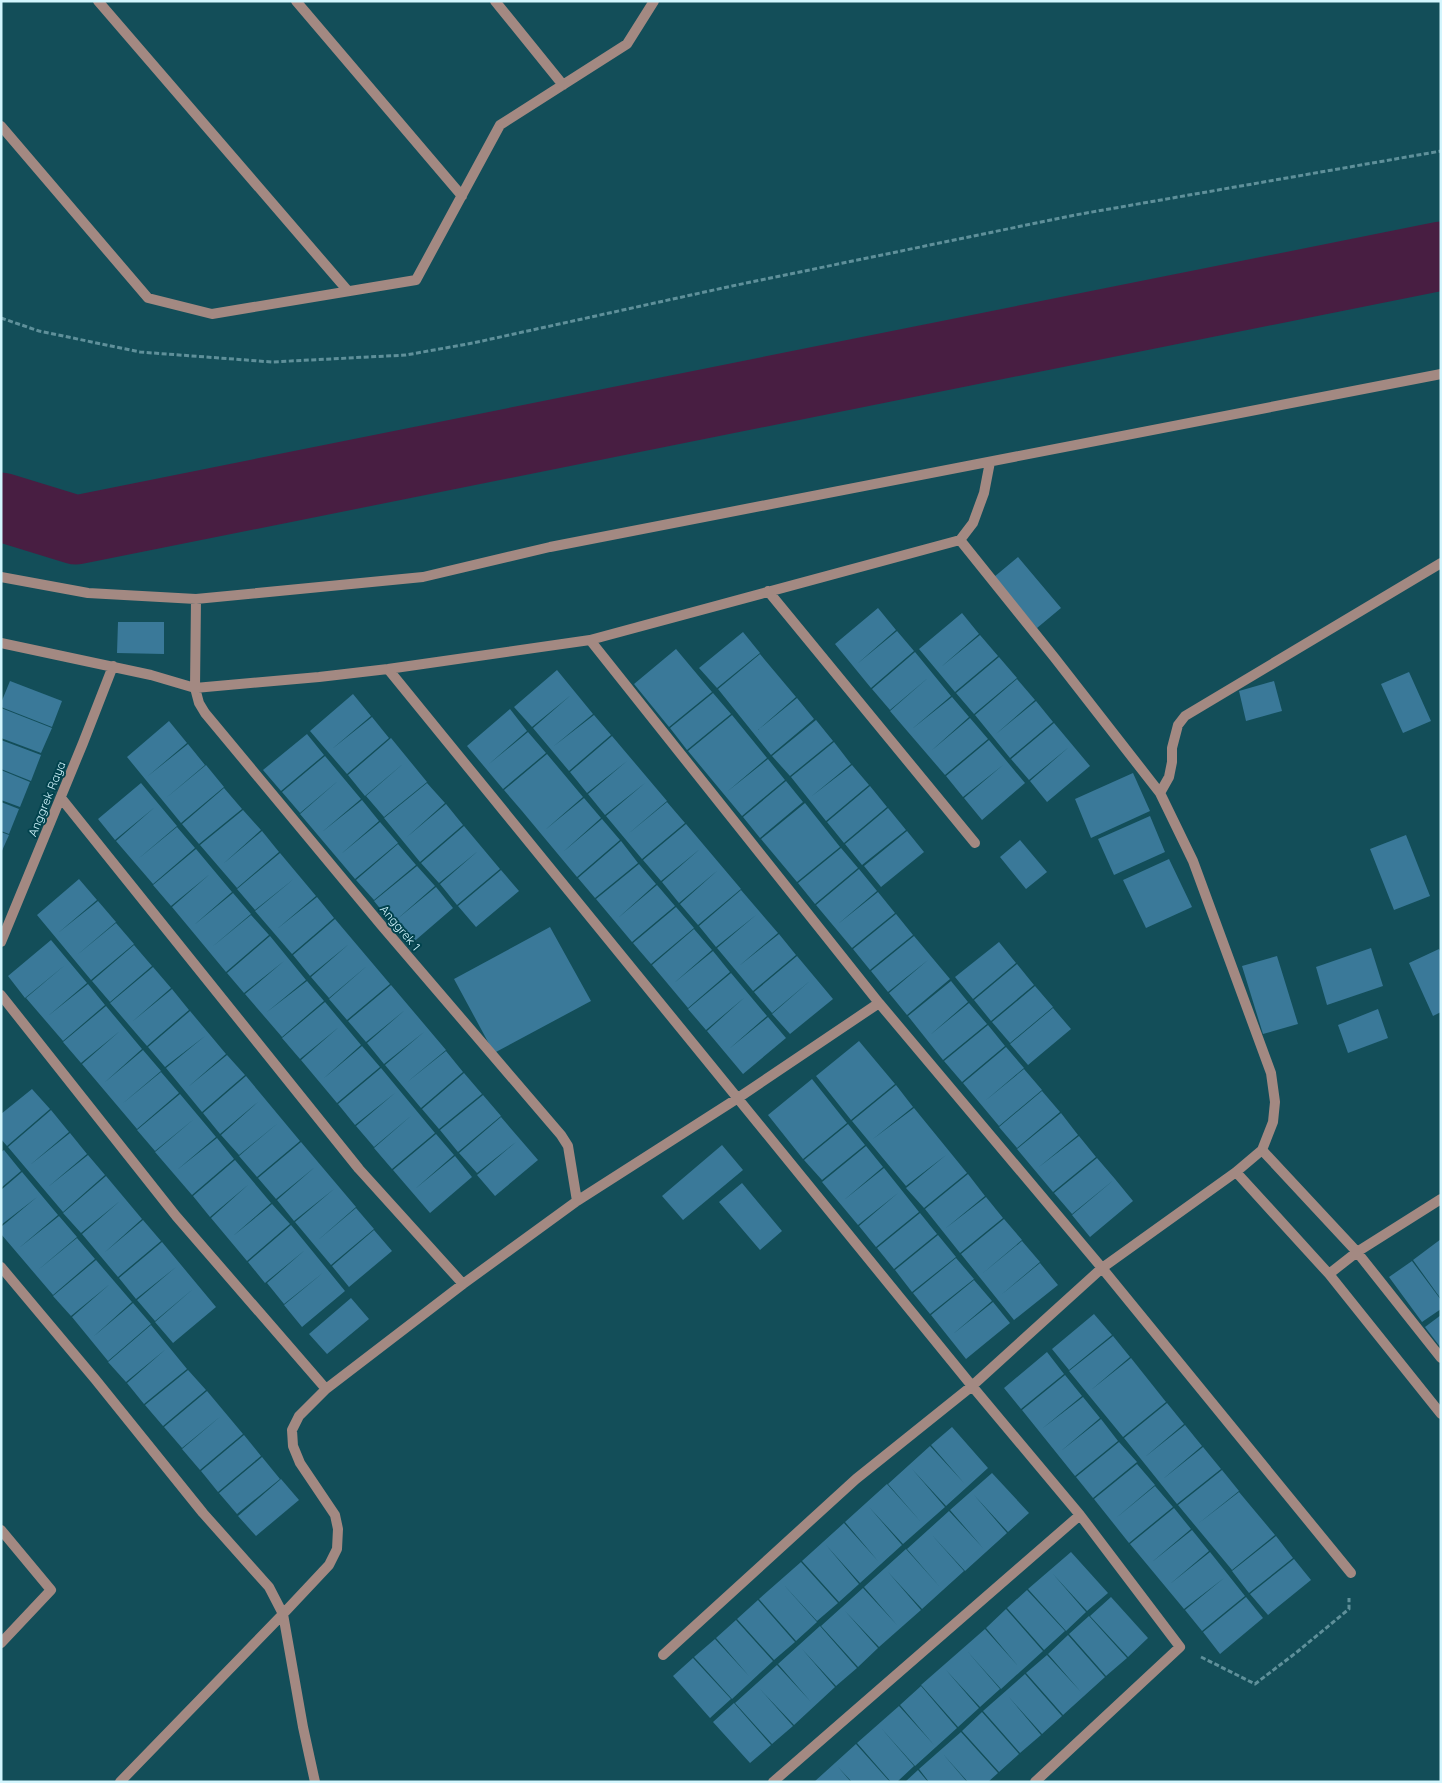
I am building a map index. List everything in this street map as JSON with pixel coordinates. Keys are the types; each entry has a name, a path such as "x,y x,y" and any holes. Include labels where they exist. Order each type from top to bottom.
{"street":[{"path":"98,1 348,291"},
{"path":"296,1 462,196"},
{"path":"494,1 563,85"},
{"path":"1,126 148,298 212,314 416,280 500,125 627,44 654,1"},
{"path":"1,577 88,593 196,599 424,577 550,547 988,465 1441,374"},
{"path":"1,643 151,674 195,688 388,669 590,640 960,540 973,522 984,493 988,465"},
{"path":"663,1655 856,1479 972,1386 1102,1268 1236,1172 1262,1150 1273,1122 1275,1102 1270,1073 1193,861 1160,793 960,540"},
{"path":"1160,793 1169,776 1172,748 1178,725 1186,716 1441,563"},
{"path":"768,591 975,843"},
{"name":"Anggrek 1","path":"196,599 195,688 199,703 215,727 561,1135 568,1146 577,1200"},
{"path":"590,640 879,1003 1102,1268 1351,1573"},
{"name":"Anggrek Raya","path":"1,942 113,666"},
{"path":"388,669 972,1386 1080,1514 1180,1647 1035,1782"},
{"path":"61,798 359,1169 463,1284"},
{"path":"1,995 176,1216 326,1389"},
{"path":"120,1782 329,1565 337,1549 338,1529 335,1515 300,1463 293,1446 292,1430 299,1416 326,1389 577,1200 738,1098 879,1003"},
{"path":"1262,1150 1356,1252 1441,1358"},
{"path":"1236,1172 1329,1274 1441,1414"},
{"path":"1329,1274 1356,1252 1441,1199"},
{"path":"1,1267 95,1379 203,1513 269,1587 283,1614 315,1782"},
{"path":"773,1782 1080,1514"},
{"path":"1,1530 51,1590 1,1643"}],"path":[{"path":"1,318 39,331 140,352 272,362 406,355 473,343 732,286 1076,215 1441,151"},
{"path":"1180,1647 1255,1684 1348,1609 1351,1573"}],"building":[{"path":"1018,557 1061,608 1037,628 994,577"},
{"path":"878,608 896,630 857,664 897,631 914,651 871,688 835,644"},
{"path":"962,613 979,634 941,667 980,635 998,656 955,692 919,649"},
{"path":"118,622 164,622 164,654 117,653"},
{"path":"743,632 760,653 717,688 699,668"},
{"path":"676,649 712,692 669,727 634,684"},
{"path":"915,652 951,696 912,729 952,697 969,717 931,751 970,718 988,739 945,775 890,711 929,677 890,710 872,689"},
{"path":"760,654 796,697 758,730 797,698 814,719 771,755 718,689"},
{"path":"999,657 1017,678 974,714 956,693"},
{"path":"557,670 593,714 554,746 594,715 611,735 569,771 533,728 571,695 532,727 514,707"},
{"path":"1409,672 1431,721 1403,733 1381,684"},
{"path":"1017,679 1035,700 996,734 1036,701 1053,722 1010,758 975,715"},
{"path":"10,681 62,701 52,727 1,707"},
{"path":"1274,681 1282,711 1246,721 1239,691"},
{"path":"713,693 731,714 687,750 670,728"},
{"path":"353,694 371,716 332,749 372,717 389,738 347,774 310,731"},
{"path":"1,708 52,728 41,753 1,738"},
{"path":"510,709 527,731 489,764 528,732 546,753 503,789 467,746"},
{"path":"732,715 767,758 728,791 768,759 785,780 742,816 688,751"},
{"path":"816,720 833,741 790,776 772,756"},
{"path":"169,721 187,743 148,776 188,744 205,765 166,798 206,765 224,787 181,823 127,757"},
{"path":"1054,723 1090,766 1047,802 1030,781 1069,747 1029,780 1011,759"},
{"path":"307,734 324,755 281,791 263,770"},
{"path":"612,736 667,801 628,834 667,802 685,823 642,859 606,816 645,783 605,815 588,794 627,761 587,793 570,772"},
{"path":"391,738 427,782 384,817 366,796 404,763 365,796 348,775"},
{"path":"1,740 41,755 31,781 1,769"},
{"path":"989,740 1025,783 982,820 964,798 1003,765 963,797 946,776"},
{"path":"834,742 851,764 812,796 852,765 869,785 826,821 791,777"},
{"path":"547,754 583,797 545,830 584,798 601,818 563,852 602,819 620,840 577,877 504,790"},
{"path":"325,756 361,799 322,832 362,800 379,821 341,854 380,822 398,843 355,879 300,814 339,780 300,813 282,792"},
{"path":"1,770 30,782 20,807 1,800"},
{"path":"1133,773 1150,811 1091,838 1075,799"},
{"path":"786,781 803,802 760,838 743,817"},
{"path":"141,783 177,826 138,859 177,827 195,848 153,884 116,841 155,807 115,840 98,819"},
{"path":"427,783 445,803 407,837 446,804 463,825 420,862 384,818"},
{"path":"870,786 887,807 844,843 827,822"},
{"path":"224,788 242,809 199,844 182,824"},
{"path":"1,802 19,809 9,834 1,831"},
{"path":"805,803 840,847 797,882 761,839"},
{"path":"888,808 906,830 862,865 845,844"},
{"path":"243,810 261,830 223,864 262,831 279,852 237,888 200,845"},
{"path":"1150,816 1165,852 1114,875 1098,839"},
{"path":"686,824 741,889 698,925 680,904 718,870 679,903 662,882 700,849 661,881 643,860"},
{"path":"464,826 500,869 457,905 440,884 478,851 439,883 421,863"},
{"path":"907,831 924,852 881,887 864,866"},
{"path":"1,832 9,835 1,853"},
{"path":"1406,835 1430,896 1394,910 1370,849"},
{"path":"1020,840 1047,872 1026,889 1000,857"},
{"path":"621,841 638,863 595,898 578,878"},
{"path":"398,844 416,865 374,900 356,880"},
{"path":"841,848 858,868 815,904 798,883"},
{"path":"196,849 232,892 194,925 233,893 251,914 212,947 251,915 269,935 226,972 172,907 210,874 171,906 153,885"},
{"path":"280,853 316,896 277,929 317,897 334,918 292,954 255,911 295,878 255,910 237,889"},
{"path":"1169,859 1192,907 1146,928 1123,880"},
{"path":"639,864 656,884 618,918 657,885 675,906 632,942 596,899"},
{"path":"417,866 435,886 396,920 436,887 453,908 410,945 374,901"},
{"path":"859,869 877,891 838,924 878,892 895,913 852,948 816,905"},
{"path":"501,870 519,891 476,927 458,906"},
{"path":"79,879 97,900 58,933 98,901 116,922 77,955 116,923 134,944 91,980 37,915"},
{"path":"741,890 778,933 739,966 779,934 796,955 753,991 717,948 756,915 716,947 699,926"},
{"path":"676,907 694,928 651,964 633,943"},
{"path":"896,914 913,935 870,970 853,949"},
{"path":"335,919 390,984 347,1020 329,999 368,965 329,998 311,977 349,944 310,976 293,955"},
{"path":"550,927 591,1001 494,1053 454,979"},
{"path":"694,929 712,950 674,983 713,951 730,972 688,1008 652,965"},
{"path":"270,936 306,980 267,1012 307,981 324,1001 282,1037 245,994 284,961 244,993 227,973"},
{"path":"914,936 950,979 907,1015 889,993 928,960 888,992 871,971"},
{"path":"51,940 87,983 48,1016 88,984 105,1005 63,1041 26,998 65,965 25,998 8,976"},
{"path":"999,942 1016,963 973,999 955,977"},
{"path":"134,945 152,966 110,1002 92,981"},
{"path":"1371,948 1383,986 1327,1005 1316,967"},
{"path":"1439,949 1441,953 1441,1012 1433,1016 1409,963"},
{"path":"797,956 833,999 790,1034 772,1014 811,980 772,1013 754,992"},
{"path":"1277,956 1298,1024 1263,1034 1242,966"},
{"path":"1017,964 1034,985 991,1021 974,1000"},
{"path":"153,967 171,988 133,1021 172,989 189,1010 147,1046 110,1003"},
{"path":"731,973 767,1016 729,1049 768,1017 786,1038 743,1074 707,1031 745,997 706,1030 688,1009"},
{"path":"951,981 968,1002 930,1035 969,1003 987,1024 943,1060 908,1016"},
{"path":"391,985 446,1050 406,1083 446,1051 463,1072 421,1108 385,1065 424,1032 384,1064 367,1043 405,1010 366,1042 348,1021"},
{"path":"1035,986 1053,1007 1010,1043 992,1022"},
{"path":"325,1002 361,1045 323,1079 362,1046 380,1067 337,1103 301,1060 339,1027 300,1059 282,1038"},
{"path":"106,1006 142,1049 104,1083 143,1050 161,1071 122,1104 161,1072 179,1093 137,1129 82,1064 120,1031 81,1063 63,1042"},
{"path":"1053,1008 1071,1029 1028,1065 1010,1044"},
{"path":"1378,1009 1388,1038 1348,1053 1338,1025"},
{"path":"190,1011 226,1054 188,1087 227,1055 245,1075 202,1112 166,1068 205,1036 165,1067 148,1047"},
{"path":"988,1025 1005,1046 962,1082 944,1061"},
{"path":"859,1041 895,1084 851,1120 816,1076"},
{"path":"1006,1047 1024,1068 985,1101 1024,1069 1042,1090 999,1126 963,1083"},
{"path":"381,1068 435,1133 392,1169 374,1148 412,1115 374,1147 356,1126 395,1093 355,1125 338,1104"},
{"path":"464,1073 482,1094 439,1129 422,1109"},
{"path":"246,1076 300,1141 257,1177 239,1156 278,1123 239,1155 221,1135 259,1101 220,1134 203,1113"},
{"path":"812,1079 847,1123 803,1159 768,1115"},
{"path":"896,1085 913,1107 873,1139 914,1108 967,1173 924,1208 906,1188 946,1155 906,1186 852,1121"},
{"path":"32,1089 50,1109 7,1146 1,1139 1,1114"},
{"path":"1042,1091 1060,1112 1017,1148 999,1127"},
{"path":"180,1094 216,1137 177,1170 217,1138 234,1159 192,1195 155,1152 194,1119 155,1151 137,1130"},
{"path":"483,1095 501,1116 458,1152 440,1130"},
{"path":"51,1110 69,1132 30,1165 70,1133 87,1154 48,1187 88,1155 105,1175 63,1212 8,1147"},
{"path":"1061,1113 1078,1135 1039,1167 1079,1136 1096,1157 1053,1192 1017,1149"},
{"path":"501,1117 538,1160 495,1196 477,1175 516,1142 477,1173 459,1153"},
{"path":"848,1124 865,1145 822,1180 804,1160"},
{"path":"436,1134 454,1155 415,1189 455,1156 472,1177 430,1213 393,1170"},
{"path":"301,1142 356,1207 317,1241 356,1208 374,1229 331,1265 295,1222 334,1189 294,1221 277,1200 315,1167 276,1199 258,1178"},
{"path":"722,1145 743,1170 683,1220 662,1196"},
{"path":"866,1146 883,1167 844,1200 884,1168 919,1212 876,1247 859,1226 898,1193 858,1225 822,1182"},
{"path":"4,1150 21,1171 1,1188 1,1152"},
{"path":"1097,1158 1115,1179 1072,1214 1054,1193"},
{"path":"235,1160 271,1203 233,1236 272,1204 290,1224 247,1261 211,1218 249,1184 210,1217 193,1196"},
{"path":"22,1172 58,1215 19,1248 59,1216 77,1237 38,1270 77,1238 95,1259 53,1295 1,1234 1,1227 37,1197 1,1225 1,1190"},
{"path":"968,1174 985,1196 946,1228 986,1197 1003,1218 960,1253 925,1209"},
{"path":"106,1176 142,1219 104,1253 143,1220 161,1241 118,1277 82,1234 120,1201 81,1233 63,1213"},
{"path":"1115,1179 1133,1201 1090,1237 1072,1215"},
{"path":"742,1183 782,1231 760,1250 719,1202"},
{"path":"920,1213 937,1234 894,1269 877,1248"},
{"path":"1004,1219 1022,1240 983,1273 1022,1241 1040,1262 1001,1295 1040,1263 1058,1285 1014,1320 961,1254"},
{"path":"291,1225 345,1291 302,1327 284,1305 324,1272 284,1304 267,1283 305,1250 265,1283 248,1262"},
{"path":"374,1230 392,1251 349,1287 332,1266"},
{"path":"938,1235 956,1257 912,1292 895,1270"},
{"path":"1441,1239 1441,1299 1413,1260"},
{"path":"162,1242 216,1307 173,1343 155,1322 193,1289 155,1321 137,1300 176,1267 136,1299 119,1278"},
{"path":"956,1258 974,1279 930,1314 913,1293"},
{"path":"96,1260 132,1302 93,1337 133,1303 151,1324 108,1361 72,1317 110,1284 71,1316 53,1296"},
{"path":"1412,1261 1441,1300 1441,1309 1422,1322 1389,1277"},
{"path":"974,1280 992,1301 953,1334 993,1302 1010,1323 966,1359 931,1315"},
{"path":"351,1298 369,1319 327,1354 309,1334"},
{"path":"1094,1314 1112,1335 1069,1370 1052,1349"},
{"path":"1441,1315 1441,1348 1425,1327"},
{"path":"151,1325 187,1369 144,1404 127,1383 166,1349 126,1382 108,1362"},
{"path":"1113,1336 1130,1357 1091,1390 1131,1358 1166,1402 1123,1437 1069,1371"},
{"path":"1047,1352 1064,1374 1021,1409 1004,1388"},
{"path":"188,1370 206,1390 163,1426 145,1405"},
{"path":"1065,1375 1082,1396 1043,1428 1083,1397 1100,1418 1061,1451 1101,1419 1118,1441 1075,1476 1022,1410"},
{"path":"207,1391 243,1434 200,1470 182,1449 221,1416 182,1448 164,1427"},
{"path":"1167,1403 1184,1424 1145,1457 1185,1425 1202,1446 1163,1479 1203,1447 1221,1469 1177,1504 1124,1438"},
{"path":"952,1427 988,1468 946,1506 912,1469 945,1507 903,1544 869,1507 902,1545 860,1583 826,1545 859,1584 839,1602 802,1561 844,1523 878,1561 845,1522 887,1484 921,1522 888,1484 930,1446 964,1483 931,1445"},
{"path":"244,1435 261,1456 218,1492 201,1471"},
{"path":"1119,1442 1137,1462 1093,1498 1076,1477"},
{"path":"262,1457 280,1479 237,1514 219,1493"},
{"path":"1137,1464 1155,1485 1116,1518 1155,1486 1173,1507 1129,1543 1094,1499"},
{"path":"1222,1470 1239,1491 1199,1523 1239,1492 1275,1535 1232,1570 1178,1505"},
{"path":"992,1473 1029,1513 1008,1532 974,1495 1007,1533 965,1571 931,1534 964,1571 922,1609 888,1572 921,1610 879,1647 845,1611 878,1648 858,1667 821,1626 863,1588 897,1625 864,1587 906,1549 940,1587 907,1549 949,1511 983,1548 950,1510"},
{"path":"281,1479 299,1500 256,1536 238,1516"},
{"path":"1174,1508 1191,1529 1152,1562 1192,1530 1209,1551 1170,1584 1210,1552 1245,1596 1202,1631 1185,1610 1224,1578 1184,1609 1130,1544"},
{"path":"1276,1536 1293,1558 1249,1593 1232,1571"},
{"path":"1071,1552 1108,1593 1087,1611 1053,1574 1086,1612 1066,1631 1028,1589"},
{"path":"1294,1559 1311,1580 1268,1615 1250,1594"},
{"path":"801,1562 838,1603 817,1621 783,1584 817,1622 796,1641 759,1599"},
{"path":"1027,1590 1065,1631 1044,1650 1007,1608"},
{"path":"1111,1597 1148,1638 1128,1657 1090,1616"},
{"path":"1246,1597 1263,1618 1220,1654 1203,1632"},
{"path":"758,1600 795,1642 774,1660 737,1619"},
{"path":"1006,1609 1043,1651 1001,1689 967,1651 1000,1689 980,1707 946,1670 979,1708 958,1727 921,1685 985,1629 1018,1666 986,1628"},
{"path":"1089,1616 1127,1658 1106,1676 1069,1634"},
{"path":"736,1620 773,1661 732,1699 694,1657 715,1639 749,1676 716,1638"},
{"path":"820,1626 857,1668 836,1686 802,1649 835,1687 794,1725 759,1688 793,1726 772,1744 735,1703 777,1665 811,1702 778,1664"},
{"path":"1068,1635 1105,1677 1063,1715 1026,1673 1047,1655 1081,1692 1048,1654"},
{"path":"693,1658 731,1699 710,1718 673,1676"},
{"path":"1025,1674 1062,1716 1042,1734 1008,1696 1041,1735 1020,1753 983,1711"},
{"path":"921,1686 957,1728 915,1766 881,1728 914,1766 897,1782 891,1782 857,1743 899,1706 934,1745 900,1705"},
{"path":"734,1703 771,1745 750,1763 713,1722"},
{"path":"982,1712 1019,1754 999,1772 962,1731"},
{"path":"961,1732 998,1773 988,1782 968,1782 943,1754 967,1782 929,1782 919,1769"},
{"path":"856,1744 890,1782 852,1782 838,1767 851,1782 814,1782"},
{"path":"918,1770 928,1782 905,1782"}],"waterway":[{"path":"1,507 76,530 1441,256"}]}
